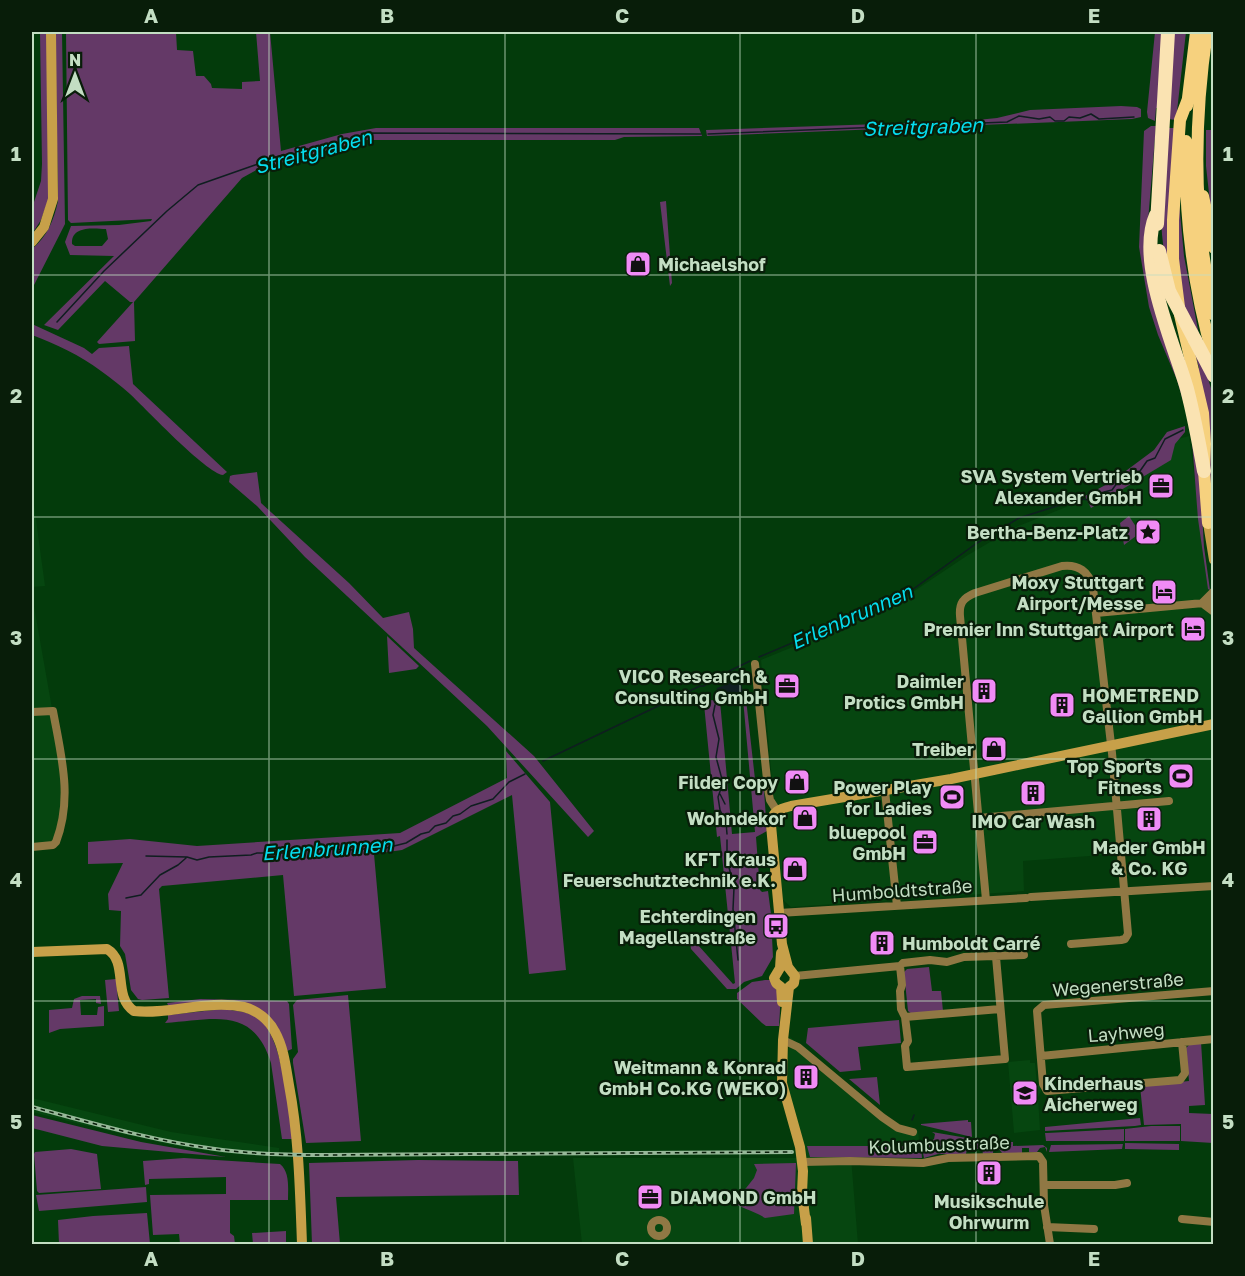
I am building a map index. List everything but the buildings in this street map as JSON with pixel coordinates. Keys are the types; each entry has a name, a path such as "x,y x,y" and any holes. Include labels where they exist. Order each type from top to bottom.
{"highway":[{"path":"1168,32 1156,216 1159,251 1169,291 1214,376"},
{"path":"1196,32 1188,99 1185,176 1191,249 1200,305 1214,359"},
{"path":"1204,471 1205,444 1201,397 1182,327 1173,269 1173,231 1188,125 1207,32"},
{"path":"1188,125 1214,248"},
{"path":"1196,170 1201,243 1214,315"},
{"path":"1156,216 1152,225 1152,241 1157,294 1192,407 1211,520"}],"main road":[{"path":"32,242 47,221 54,195 51,32"},
{"path":"1211,520 1214,560"},
{"path":"1198,728 1214,715"},
{"path":"788,970 774,978 776,983 785,987 794,983 788,970 782,944 771,825 777,811 791,806 975,775 1214,724"},
{"path":"1198,728 1214,729"},
{"path":"32,952 107,949 111,951 117,960 122,994 126,1004 135,1011 238,1006 249,1009 267,1020 280,1043 288,1081 298,1148 302,1245"},
{"path":"785,987 782,1083 800,1147 808,1245"}],"street":[{"path":"986,900 959,608 963,599 975,593 1070,565 1086,572 1092,581 1111,745 1128,936 1121,940 1071,944"},
{"path":"1202,603 1214,591"},
{"path":"1096,613 1214,602"},
{"path":"1202,603 1214,612"},
{"path":"755,664 768,789 770,800 777,811"},
{"path":"32,712 53,711 65,775 63,814 57,839 53,845 32,847"},
{"path":"885,791 897,906"},
{"path":"979,818 1168,801"},
{"name":"Humboldtstraße","path":"779,913 1214,886"},
{"path":"788,970 900,966 903,963 930,960 947,962 964,957 1024,955"},
{"path":"900,966 901,1009 905,1017 908,1041 905,1046 907,1067 1005,1059 996,957"},
{"name":"Wegenerstraße","path":"1041,1056 1037,1011 1040,1006 1214,991"},
{"path":"905,1017 1000,1009"},
{"name":"Layhweg","path":"1041,1056 1214,1039"},
{"path":"783,1040 798,1047 892,1124 913,1132"},
{"path":"1041,1056 1043,1084 1047,1091 1180,1080 1185,1073 1182,1042"},
{"name":"Kolumbusstraße","path":"802,1162 923,1163 948,1158 1041,1157 1044,1185"},
{"path":"1050,1245 1044,1205 1044,1185 1127,1183"},
{"path":"1182,1220 1214,1222"},
{"path":"1047,1227 1094,1229"}],"shaded area":[{"path":"40,32 48,32 50,195 41,220 32,234 32,208 41,181 42,164"},
{"path":"55,32 62,32 65,224 32,289 32,249 49,228 58,201"},
{"path":"66,32 176,32 177,50 193,51 196,76 204,76 212,88 242,89 242,82 260,81 256,32 270,32 281,151 342,134 376,128 699,128 702,136 624,137 615,140 365,140 258,169 242,178 134,302 135,341 99,344 97,342 133,302 130,302 105,281 58,330 44,325 114,256 70,255 65,242 71,226 119,225 152,219 71,223 68,220","holes":["83,229 106,229 108,239 102,246 72,244 75,234"]},
{"path":"1155,32 1163,32 1159,108 1156,108 1155,121 1148,118 1147,112"},
{"path":"1173,32 1186,32 1176,120 1168,119"},
{"path":"1121,106 1141,109 1141,117 707,136 706,130 967,121 997,118 1030,110"},
{"path":"1151,126 1156,126 1148,221 1199,460 1204,547 1210,590 1208,589 1198,519 1191,428 1177,380 1149,307 1139,247 1144,131"},
{"path":"1167,128 1175,128 1168,268 1161,216"},
{"path":"1206,130 1211,130 1213,230 1206,166"},
{"path":"1178,191 1184,256 1199,335 1181,303 1178,282"},
{"path":"666,201 672,283 670,286 660,202"},
{"path":"32,324 92,354 99,348 129,346 133,384 227,472 223,475 204,464 130,394 93,365 68,350 32,335"},
{"path":"1194,351 1207,375 1213,395 1214,513 1211,514 1197,369 1199,368"},
{"path":"1185,426 1185,432 1175,444 1171,460 1091,508 1085,496 1111,482 1154,450 1167,432"},
{"path":"1189,436 1210,592 1213,593 1213,840 1127,847 1116,854 1023,861 1024,891 791,907 783,900 761,660 889,608 968,555 1016,527 1104,492 1178,439"},
{"path":"257,472 261,503 349,583 383,618 409,612 414,648 534,756 594,831 588,837 487,726 305,557 257,506 229,482 230,476"},
{"path":"32,490 45,586 32,587"},
{"path":"1129,516 1140,533 1124,545 1120,523"},
{"path":"32,595 65,782 56,842 32,847"},
{"path":"387,636 419,666 416,669 389,673"},
{"path":"732,682 741,683 743,692 716,694 717,688"},
{"path":"703,694 710,700 720,701 732,834 755,832 743,699 746,699 756,788 758,791 764,791 767,831 756,837 760,890 768,891 774,937 772,937 773,957 762,976 744,982 736,989 727,989 691,949 689,935 733,984 735,983 720,836 717,837"},
{"path":"506,751 550,802 566,970 529,974 512,795 402,850 374,854 386,988 294,996 283,875 162,886 159,889 169,998 142,1000 138,999 131,990 125,954 120,946 121,911 109,910 108,894 123,863 88,864 88,842 130,839 197,846 400,833 507,778"},
{"path":"929,967 932,991 941,991 943,1011 912,1014 908,1011 904,972 907,969"},
{"path":"116,979 119,1011 108,1012 105,980"},
{"path":"770,980 779,997 779,1026 766,1026 737,999 737,993 752,982"},
{"path":"348,995 361,1141 306,1143 293,1063 298,1052 293,1005 297,1000"},
{"path":"82,996 100,996 101,1004 96,1003 96,999 80,1000 81,1015 97,1015 98,1007 104,1006 104,1026 60,1029 49,1033 49,1010 72,1008 74,999"},
{"path":"200,999 287,1001 292,1049 287,1051 261,1011 168,1005 167,1003"},
{"path":"223,1009 251,1014 259,1019 274,1041 283,1074 293,1139 282,1139 271,1063 254,1032 242,1024 229,1020 165,1023 168,1015"},
{"path":"899,1020 901,1043 858,1047 861,1070 840,1072 806,1043 808,1028"},
{"path":"790,1037 897,1124 918,1131 921,1158 851,1157 858,1244 582,1244 573,1158 806,1158 785,1082"},
{"path":"1201,1042 1205,1105 1189,1106 1189,1113 1213,1114 1213,1143 1181,1141 1181,1124 1144,1125 1140,1086 1189,1081 1186,1048"},
{"name":"Kinderhaus Aicherweg","path":"1030,1060 1030,1063 1035,1063 1037,1085 1040,1085 1041,1091 1038,1097 1040,1130 1014,1133 1008,1062"},
{"path":"877,1077 880,1105 849,1079"},
{"path":"32,1098 171,1132 279,1148 279,1156 221,1153 171,1145 80,1124 32,1112"},
{"path":"32,1115 141,1142 226,1157 102,1146 32,1128"},
{"path":"1140,1118 1141,1125 1135,1126 1045,1131 1045,1127"},
{"path":"968,1120 971,1122 972,1137 921,1125 921,1124"},
{"path":"1180,1126 1180,1141 1125,1141 1125,1129"},
{"path":"1124,1129 1124,1141 1046,1141 1045,1133 1047,1133"},
{"path":"932,1132 973,1139 973,1145 923,1147 934,1139 935,1134"},
{"path":"974,1140 994,1141 993,1153 983,1154 982,1149 967,1149 966,1154 938,1154 924,1158 922,1148 974,1146"},
{"path":"998,1142 1013,1142 1013,1146 1043,1145 1047,1148 1047,1152 1045,1147 1040,1148 1037,1152 1029,1152 1029,1148 1022,1148 1022,1153 1002,1153"},
{"path":"1125,1143 1179,1144 1179,1150 1125,1149"},
{"path":"1123,1144 1122,1149 1049,1152 1051,1145"},
{"path":"807,1146 921,1146 922,1158 810,1157"},
{"path":"71,1149 97,1154 101,1189 39,1193 35,1152"},
{"path":"184,1158 280,1164 287,1176 288,1200 230,1200 230,1233 234,1236 235,1244 180,1244 179,1234 153,1235 150,1195 226,1194 226,1177 149,1179 149,1184 145,1185 143,1161"},
{"path":"418,1160 518,1161 519,1195 336,1197 340,1244 312,1244 309,1163"},
{"path":"796,1163 794,1214 765,1218 729,1199 739,1197 754,1178 757,1170 754,1164"},
{"path":"146,1187 147,1202 39,1211 36,1195"},
{"path":"147,1213 150,1244 59,1244 58,1220"},
{"path":"286,1231 286,1244 253,1244 252,1233"}],"waterway":[{"name":"Streitgraben","path":"708,134 1007,122 1019,116 1039,119 1050,117 1055,121 1064,121 1069,117 1080,118 1091,114 1099,119 1134,117"},
{"name":"Streitgraben","path":"57,322 104,271 198,185 255,165 373,133 701,134"},
{"name":"Erlenbrunnen","path":"759,657 905,595 977,543 1019,518 1079,499 1092,500 1112,490 1120,479 1130,473 1140,471 1147,461 1155,458 1165,439 1183,430"},
{"name":"Erlenbrunnen","path":"543,761 704,686 750,661"},
{"path":"715,705 713,715 719,739 716,757 723,783 718,797 720,810 726,822 727,834"},
{"name":"Erlenbrunnen","path":"146,856 187,857 197,860 257,853 289,853 311,849 359,850 379,846 386,848 406,843 429,832 435,826 446,823 453,816 471,806 493,799 509,782 525,774"},
{"path":"720,794 725,804"},
{"path":"727,840 727,859 734,888 733,909 738,960"},
{"path":"126,898 141,895 160,875 186,858"},
{"path":"912,1120 914,1115"}],"railway":[{"path":"32,1107 169,1141 256,1153 325,1155 792,1152"}],"place":[{"name":"Michaelshof","path":"638,264"},
{"name":"SVA System Vertrieb Alexander GmbH","path":"1161,486"},
{"name":"Bertha-Benz-Platz","path":"1148,532"},
{"name":"Moxy Stuttgart Airport/Messe","path":"1164,592"},
{"name":"Premier Inn Stuttgart Airport","path":"1193,629"},
{"name":"VICO Research & Consulting GmbH","path":"787,686"},
{"name":"Daimler Protics GmbH","path":"984,691"},
{"name":"HOMETREND Gallion GmbH","path":"1062,705"},
{"name":"Treiber","path":"994,749"},
{"name":"Top Sports Fitness","path":"1181,776"},
{"name":"Filder Copy","path":"797,782"},
{"name":"IMO Car Wash","path":"1033,793"},
{"name":"Power Play for Ladies","path":"952,797"},
{"name":"Wohndekor","path":"805,818"},
{"name":"Mader GmbH & Co. KG","path":"1149,819"},
{"name":"bluepool GmbH","path":"925,842"},
{"name":"KFT Kraus Feuerschutztechnik e.K.","path":"795,869"},
{"name":"Echterdingen Magellanstraße","path":"776,926"},
{"name":"Humboldt Carré","path":"882,943"},
{"name":"Weitmann & Konrad GmbH Co.KG (WEKO)","path":"806,1077"},
{"name":"Kinderhaus Aicherweg","path":"1025,1093"},
{"name":"Musikschule Ohrwurm","path":"989,1173"},
{"name":"DIAMOND GmbH","path":"650,1197"}]}
